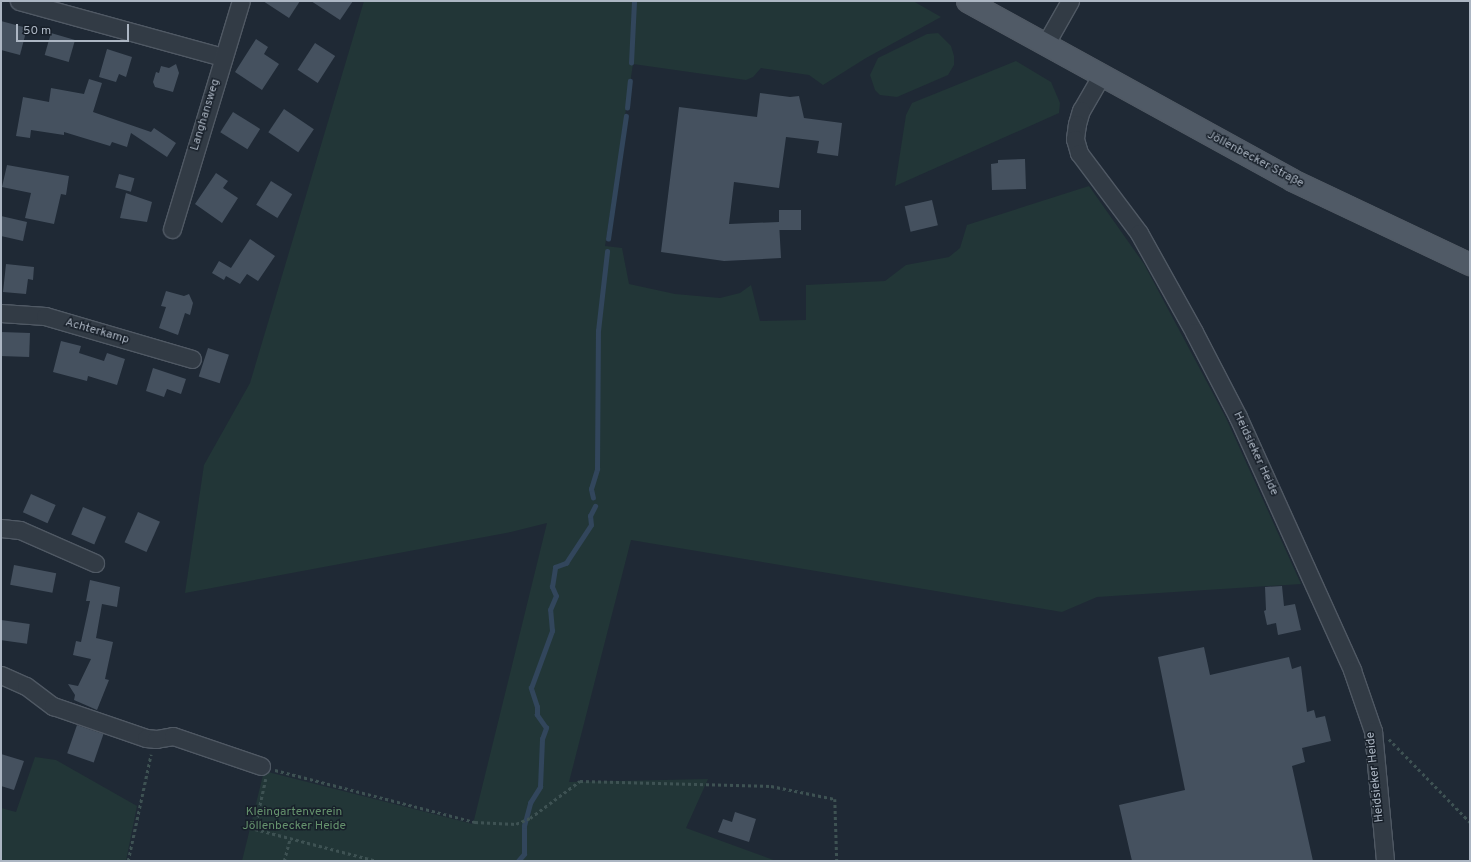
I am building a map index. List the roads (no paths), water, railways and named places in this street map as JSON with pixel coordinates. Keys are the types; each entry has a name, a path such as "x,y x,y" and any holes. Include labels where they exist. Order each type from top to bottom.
{"main road":[{"name":"Jöllenbecker Straße","path":"967,1 1292,180 1470,264"}],"street":[{"path":"19,1 223,57"},
{"name":"Langhansweg","path":"172,229 241,1"},
{"path":"1045,45 1070,1"},
{"name":"Heidsieker Heide","path":"1101,76 1076,124 1075,139 1079,153 1139,233 1238,416 1352,670 1373,731 1385,861"},
{"name":"Achterkamp","path":"1,312 44,316 192,359"},
{"path":"1,528 20,530 95,562"},
{"path":"1,675 26,686 53,706 155,739 173,736 265,767"}],"waterway":[{"path":"631,63 634,1"},
{"path":"627,108 630,81"},
{"path":"608,239 626,116"},
{"path":"593,498 591,489 597,469 598,331 607,252"},
{"path":"518,861 524,854 524,826 530,803 540,787 542,739 546,728 537,715 537,707 531,688 552,631 550,610 556,596 552,587 555,567 566,563 591,525 590,516 595,506"}],"park label":[{"name":"Kleingartenverein Jöllenbecker Heide","path":"294,820"}]}
